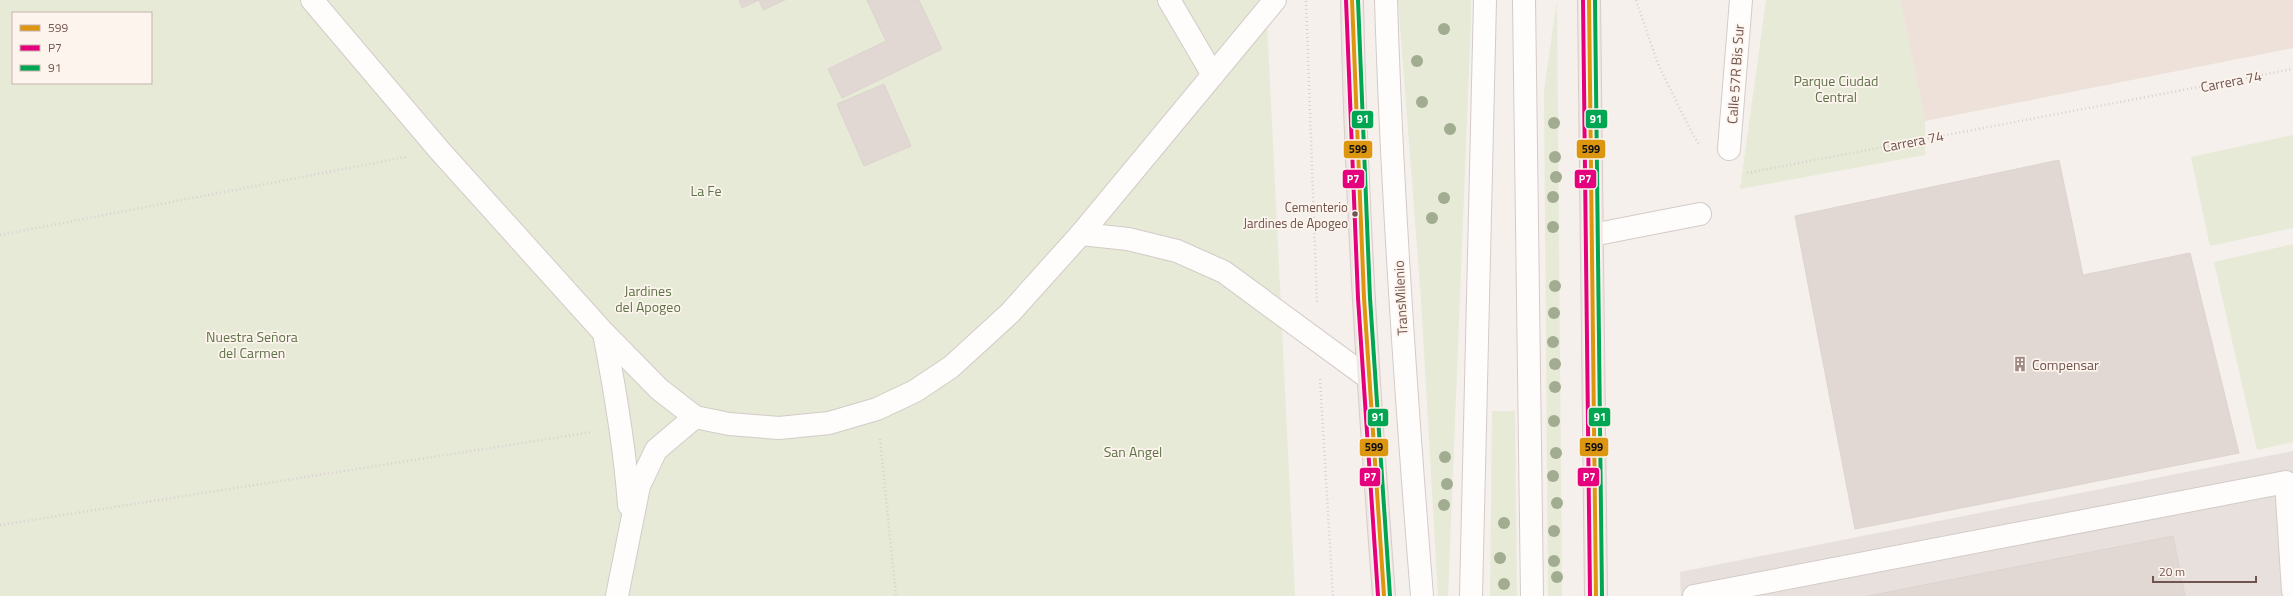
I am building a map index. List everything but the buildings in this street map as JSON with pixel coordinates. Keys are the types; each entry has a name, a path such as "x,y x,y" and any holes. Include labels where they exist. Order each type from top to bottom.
{"highway":[{"path":"1352,0 1354,139 1367,377 1384,596"},
{"path":"1589,0 1596,596"}],"lane":[{"path":"312,0 440,151 604,333 659,389 695,417 729,424 779,428 829,424 877,410 915,391 951,367 1010,313 1081,234 1275,0"},
{"path":"1169,0 1213,75"},
{"name":"TransMilenio","path":"1386,0 1390,136 1407,418 1422,596"},
{"path":"1471,596 1485,0"},
{"path":"1524,0 1532,596"},
{"name":"Calle 57R Bis Sur","path":"1729,149 1741,0"},
{"path":"1592,234 1700,214"},
{"path":"1081,234 1128,239 1177,250 1224,272 1367,377"},
{"path":"604,333 620,428 630,522"},
{"path":"617,596 630,522 639,486 656,450 695,417"},
{"path":"1694,596 1776,588 2286,482 2293,591"}],"path":[{"path":"1306,0 1318,341 1333,596"},
{"path":"1636,0 1658,64 1693,135 1702,148"},
{"name":"Carrera 74","path":"1742,174 2293,69"},
{"path":"0,235 440,151"},
{"path":"877,410 896,596"},
{"path":"0,525 620,428"}],"shaded area":[{"path":"1900,0 2293,0 2293,48 1925,121"},
{"path":"2293,451 2293,596 1681,596 1680,572"}],"green space":[{"name":"Jardines del Apogeo","path":"0,0 1266,0 1295,596 0,596"},
{"path":"1398,0 1471,0 1448,596 1438,596 1421,299"},
{"path":"1557,0 1562,596 1548,596 1544,91"},
{"name":"Parque Ciudad Central","path":"1766,0 1900,0 1925,121 1925,155 1740,189"},
{"path":"2293,135 2293,228 2210,246 2191,157"},
{"path":"2293,244 2293,442 2257,450 2214,262"},
{"path":"1492,411 1515,411 1517,596 1490,596"}],"transit line":[{"name":"P7","path":"1346,0 1358,298 1378,596"},
{"name":"599","path":"1352,0 1364,298 1384,596"},
{"name":"91","path":"1358,0 1370,298 1390,596"},
{"name":"P7","path":"1583,0 1590,596"},
{"name":"599","path":"1589,0 1596,596"},
{"name":"91","path":"1595,0 1602,596"}],"place":[{"name":"Cementerio Jardines de Apogeo","path":"1355,214"},
{"name":"Compensar","path":"2020,364"}],"park label":[{"name":"La Fe","path":"706,190"},
{"name":"Nuestra Señora del Carmen","path":"252,344"},
{"name":"San Angel","path":"1133,451"}]}
